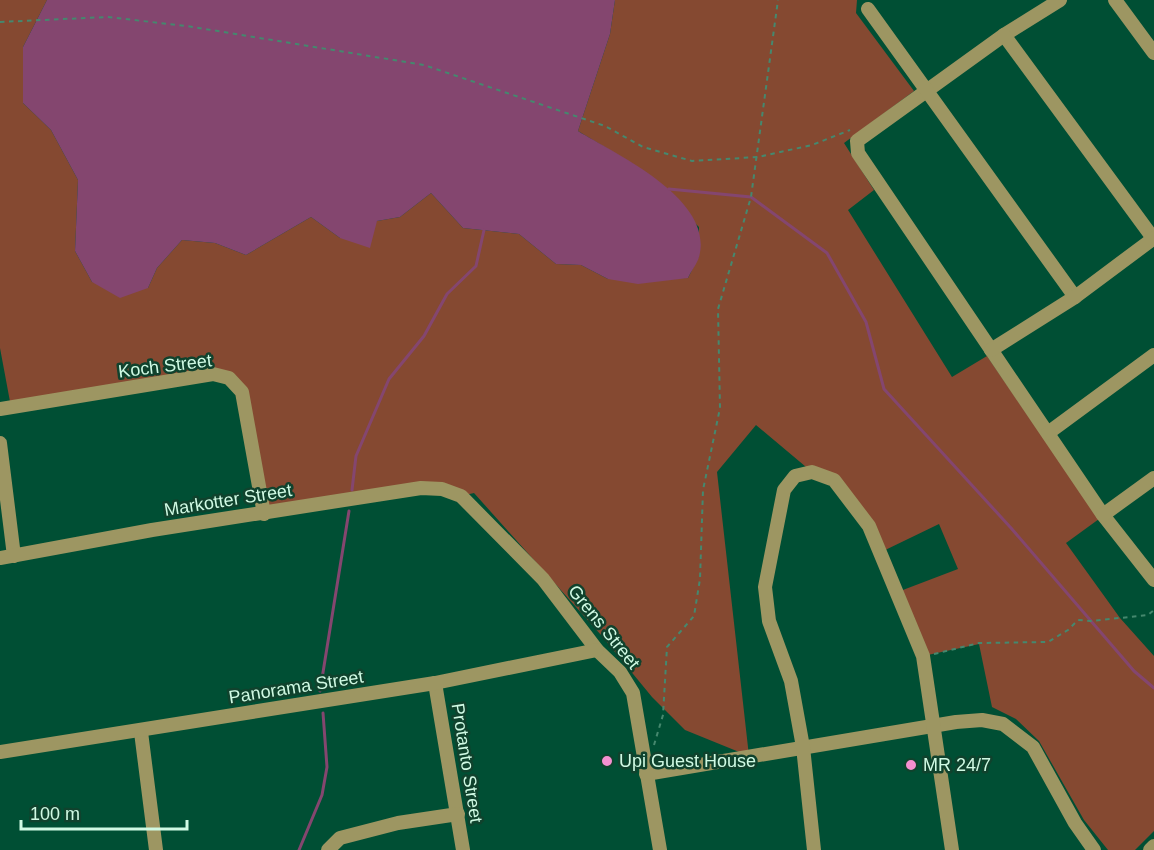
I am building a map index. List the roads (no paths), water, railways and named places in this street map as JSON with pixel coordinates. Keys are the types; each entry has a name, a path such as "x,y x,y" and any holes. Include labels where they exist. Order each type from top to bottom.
{"street":[{"path":"1060,0 1004,35 857,141 858,153 1103,515 1154,580"},
{"path":"1115,0 1149,35 1154,53"},
{"path":"868,9 1075,297"},
{"path":"991,350 1075,297 1154,238 1004,35"},
{"path":"1048,433 1154,355"},
{"name":"Koch Street","path":"0,409 213,374 229,378 242,392 264,514"},
{"path":"0,443 7,557"},
{"path":"814,850 803,747 791,681 769,621 765,587 784,490 795,476 812,472 834,480 846,493 868,526 923,656 952,850"},
{"path":"1103,515 1154,478"},
{"name":"Markotter Street","path":"7,557 152,530 421,488 442,489 461,496"},
{"name":"Grens Street","path":"461,496 543,579 597,650 620,672 633,693 660,850"},
{"name":"Panorama Street","path":"0,753 435,683 597,650"},
{"name":"Protanto Street","path":"435,683 463,850"},
{"path":"646,774 982,720 1002,724 1033,747 1075,823 1094,850"},
{"path":"141,732 156,850"},
{"path":"328,850 340,838 398,823 458,814"},
{"path":"1150,850 1154,846"}],"waterway":[{"path":"669,189 751,197 827,253 866,322 884,389 1011,528 1134,671 1154,688"},
{"path":"352,490 356,456 389,379 424,336 447,294 476,266 484,230"},
{"path":"320,691 349,511"},
{"path":"299,850 322,795 327,767 323,713"}],"place":[{"name":"Upi Guest House","path":"607,761"},
{"name":"MR 24/7","path":"911,765"}]}
